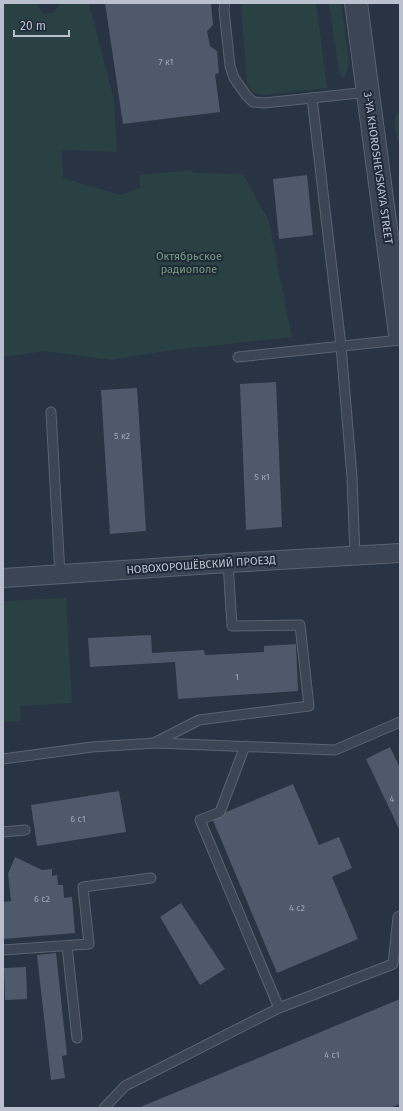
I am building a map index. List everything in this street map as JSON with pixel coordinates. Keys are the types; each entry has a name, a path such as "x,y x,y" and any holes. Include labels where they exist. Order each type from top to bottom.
{"street":[{"name":"3-YA KHOROSHEVSKAYA STREET","path":"356,3 378,179 397,286 400,334"},
{"name":"НОВОХОРОШЁВСКИЙ ПРОЕЗД","path":"3,578 400,553"}],"lane":[{"path":"225,3 224,10 230,66 234,78 253,102 264,103 368,92"},
{"path":"312,98 341,346 352,477 355,556"},
{"path":"238,357 400,340"},
{"path":"50,412 60,575"},
{"path":"156,742 199,720 309,706 300,625 232,626 228,563"},
{"path":"3,759 92,747 156,742 335,750 400,722"},
{"path":"245,746 220,812 200,820 279,1008"},
{"path":"3,832 24,830"},
{"path":"3,950 89,944 83,887 151,878"},
{"path":"104,1108 125,1086 279,1008 393,964 398,917 400,916"},
{"path":"67,946 77,1038"}],"green space":[{"name":"Октябрьское радиополе","path":"3,3 37,3 44,14 54,13 59,6 65,3 89,4 114,99 117,152 62,150 63,178 121,195 140,188 139,175 192,170 193,173 243,174 269,221 292,337 173,350 110,360 45,351 3,357"},
{"path":"242,3 316,3 327,88 264,95 252,91 247,83 241,7"},
{"path":"329,3 341,3 349,61 347,71 343,79 339,72"},
{"path":"400,111 400,144 396,136 394,122"},
{"path":"66,598 72,703 20,706 21,721 3,722 3,601"}],"building":[{"path":"105,3 211,3 213,25 207,31 210,46 217,51 219,73 215,74 220,112 123,124"},
{"path":"307,175 313,235 279,239 273,179"},
{"path":"276,382 282,527 246,530 240,384"},
{"path":"137,388 146,531 110,534 101,390"},
{"path":"151,635 152,653 204,650 205,655 264,652 264,646 296,644 298,691 178,699 175,662 90,667 88,638"},
{"path":"390,747 400,768 400,831 366,759"},
{"path":"293,784 319,845 339,837 352,868 332,877 358,939 277,973 212,818"},
{"path":"119,791 126,832 37,846 31,805"},
{"path":"15,857 42,870 52,869 52,876 57,875 58,885 63,885 64,898 72,897 75,933 3,939 3,902 11,901 8,874"},
{"path":"181,903 225,969 200,985 160,917"},
{"path":"56,953 67,1055 62,1056 65,1078 51,1080 37,955"},
{"path":"26,967 27,999 5,1000 4,968"},
{"path":"400,999 400,1104 390,1108 138,1108"}]}
